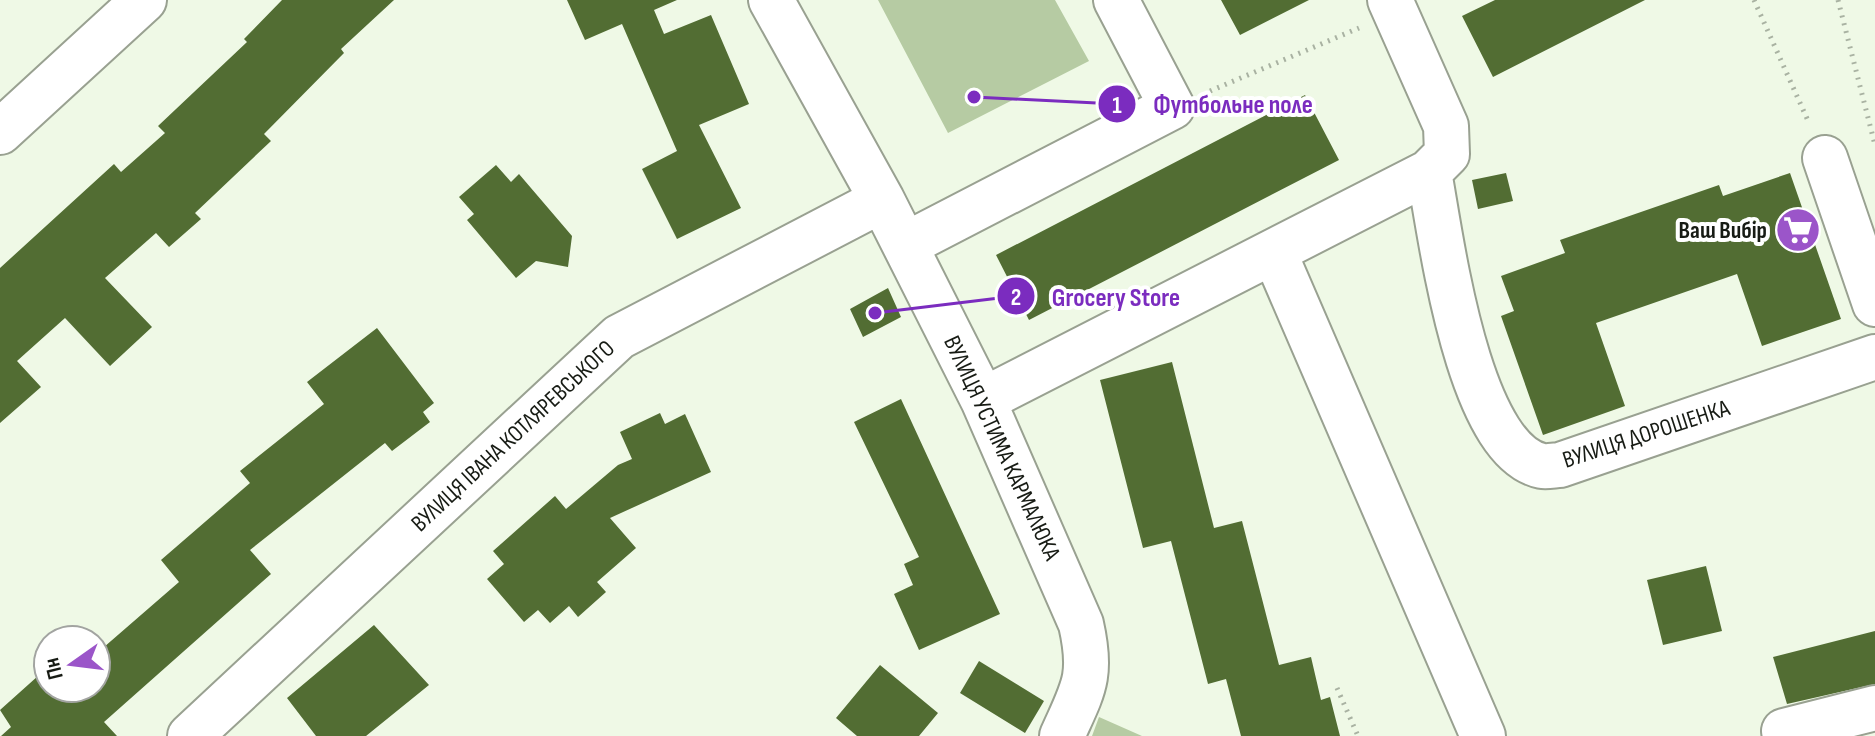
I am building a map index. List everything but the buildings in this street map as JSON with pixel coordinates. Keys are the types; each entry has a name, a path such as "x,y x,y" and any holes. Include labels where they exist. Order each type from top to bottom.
{"street":[{"path":"0,132 144,0"},
{"name":"ВУЛИЦЯ УСТИМА КАРМАЛЮКА","path":"771,0 882,200 983,400 1081,624 1088,655 1087,680 1062,736"},
{"path":"905,245 1172,107 1116,0"},
{"path":"983,400 1429,172 1447,154 1446,126 1403,4"},
{"path":"1825,158 1875,304"},
{"name":"ВУЛИЦЯ ДОРОШЕНКА","path":"1429,172 1466,360 1494,422 1524,457 1542,466 1560,465 1875,357"},
{"name":"ВУЛИЦЯ ІВАНА КОТЛЯРЕВСЬКОГО","path":"190,736 619,337 882,200"},
{"path":"1274,252 1483,736"},
{"path":"1784,731 1875,708"}],"path":[{"path":"1754,0 1825,158"},
{"path":"1838,0 1875,145"},
{"path":"1172,107 1403,4"},
{"path":"1337,688 1358,736"}],"green space":[{"path":"878,0 1055,0 1089,61 948,133"},
{"path":"1099,717 1142,736 1092,736"}],"place":[{"name":"Футбольне поле","path":"974,97"},
{"name":"Ваш Вибір","path":"1798,230"},
{"name":"Grocery Store","path":"875,313"}]}
